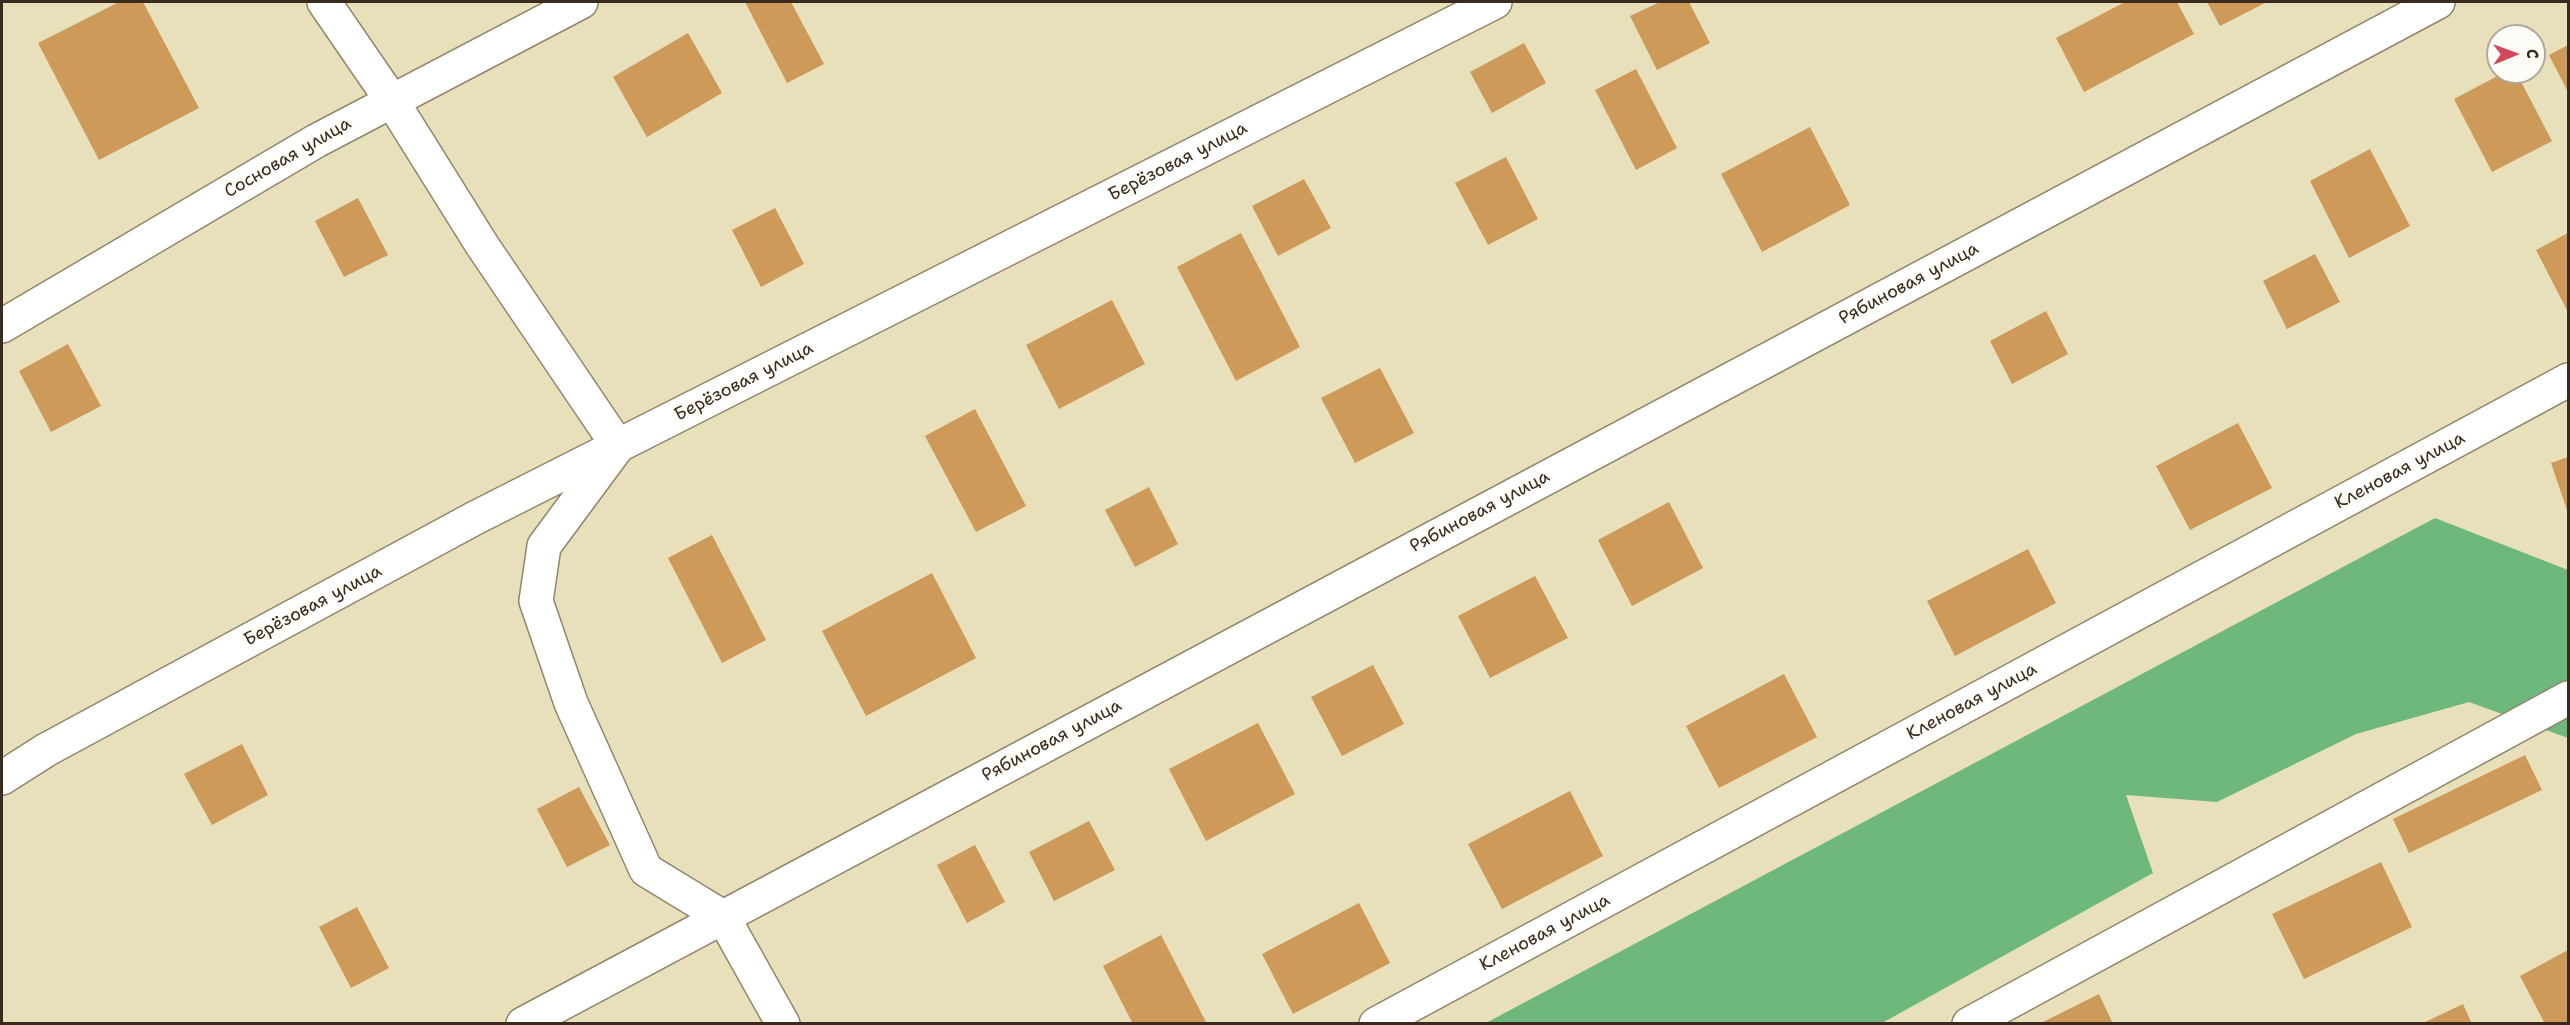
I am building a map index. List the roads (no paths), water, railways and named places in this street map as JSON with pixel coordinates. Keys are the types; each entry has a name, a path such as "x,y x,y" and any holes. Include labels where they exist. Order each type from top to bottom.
{"street":[{"path":"324,2 392,101 482,246 618,446 544,546 536,601 571,703 646,870 723,917 783,1023"},
{"name":"Сосновая улица","path":"2,326 316,141 581,2"},
{"name":"Берёзовая улица","path":"2,778 46,750 475,518 1496,2"},
{"name":"Рябиновая улица","path":"523,1023 2438,2"},
{"name":"Кленовая улица","path":"1377,1023 2568,380"},
{"path":"1969,1023 2568,698"}]}
